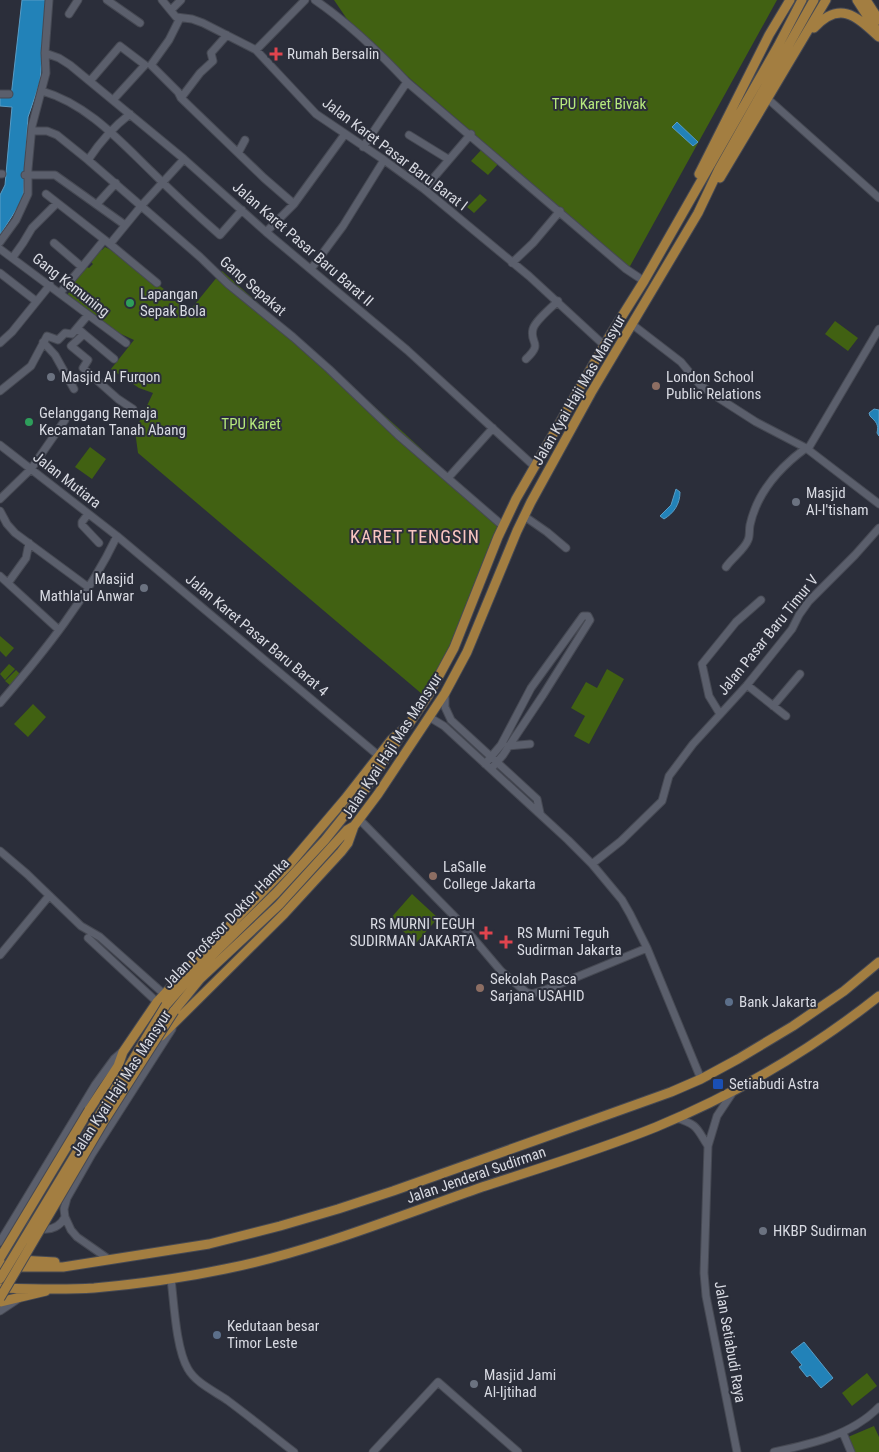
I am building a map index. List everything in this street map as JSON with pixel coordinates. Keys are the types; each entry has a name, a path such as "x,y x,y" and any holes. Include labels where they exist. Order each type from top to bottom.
{"main road":[{"name":"Jalan Kyai Haji Mas Mansyur","path":"685,209 691,190 769,35 790,0"},
{"path":"769,35 776,33 781,28 797,0"},
{"name":"Jalan Kyai Haji Mas Mansyur","path":"182,1014 242,957 328,867 348,843 356,823 445,693 468,652 524,516 564,442 690,228 710,189 727,146 802,0"},
{"name":"Jalan Kyai Haji Mas Mansyur","path":"122,1052 157,1002 289,865 345,799 392,739 409,724 428,696 454,648 503,526 534,466 685,209 727,146 814,0"},
{"name":"Jalan Kyai Haji Mas Mansyur","path":"710,189 723,174 825,1"},
{"path":"859,1 879,20"},
{"path":"859,1 879,33"},
{"path":"802,42 816,25 826,17 841,12 849,13 858,18 879,37"},
{"name":"Jalan Profesor Doktor Hamka","path":"0,1279 166,1005 195,972 270,900 325,840 365,790 409,724"},
{"name":"Jalan Profesor Doktor Hamka","path":"0,1298 104,1122 174,1011 200,980 279,905 347,830 356,823"},
{"name":"Jalan Jenderal Sudirman","path":"0,1267 63,1267 209,1244 338,1209 671,1092 738,1059 793,1026 844,990 879,962"},
{"name":"Jalan Jenderal Sudirman","path":"0,1288 49,1290 94,1288 171,1279 236,1266 324,1242 583,1153 676,1118 733,1091 789,1060 823,1038 879,996"},
{"path":"0,1258 92,1112 182,1014"},
{"path":"0,1272 118,1066 122,1052"},
{"name":"Jalan Jenderal Sudirman","path":"0,1258 70,1265"},
{"name":"Jalan Jenderal Sudirman","path":"0,1302 39,1294 49,1290"}],"street":[{"path":"0,242 16,220 28,194 26,176 32,131 46,73 45,53 49,0"},
{"path":"69,14 78,0"},
{"path":"107,0 140,23"},
{"name":"Jalan Karet Pasar Baru Barat I","path":"162,0 176,17 192,19 203,23 256,50 316,114 424,189 558,301 605,346"},
{"path":"171,10 181,0"},
{"path":"256,50 305,0"},
{"path":"315,0 337,14 407,82 626,269 644,281"},
{"path":"180,18 151,65 178,92 181,98 238,154 294,204"},
{"path":"181,98 213,61 211,53 227,35"},
{"path":"90,81 120,46 146,65 113,100"},
{"name":"Jalan Karet Pasar Baru Barat II","path":"45,53 59,58 70,65 184,159 266,232 414,356 534,466"},
{"path":"363,147 407,82"},
{"path":"42,91 60,96 78,106 110,131 220,235 242,210"},
{"path":"0,94 9,94"},
{"path":"768,99 879,198"},
{"path":"88,160 110,131 130,114"},
{"name":"Gang Sepakat","path":"32,131 47,131 57,135 116,183 228,284 293,337 398,435 503,526"},
{"path":"266,232 294,204 345,134"},
{"path":"424,189 470,134"},
{"path":"409,135 448,160"},
{"path":"238,154 245,140"},
{"path":"60,293 82,267 125,225 184,159"},
{"path":"311,269 343,226 384,160"},
{"path":"26,176 55,175 125,225"},
{"path":"97,204 116,183"},
{"path":"46,194 157,283"},
{"path":"13,257 32,228 57,203"},
{"path":"512,263 533,243 560,211"},
{"path":"54,243 82,267"},
{"name":"Gang Kemuning","path":"0,248 126,343"},
{"path":"0,273 36,301"},
{"path":"0,343 12,332 50,285"},
{"path":"526,358 536,347 532,333 533,327 558,301"},
{"path":"0,391 31,366 48,336 60,340 65,334 72,334 88,315"},
{"path":"633,325 681,362 700,385 756,422 807,448 879,504"},
{"path":"77,328 114,359"},
{"path":"726,567 748,541 753,515 768,485 782,468 807,448 879,329"},
{"path":"84,334 71,346 88,360 82,367 132,410"},
{"path":"43,342 55,355 74,389"},
{"path":"0,499 32,469 65,420"},
{"path":"448,478 493,428"},
{"name":"Jalan Mutiara","path":"0,444 117,536"},
{"path":"0,511 7,524 15,533 88,587"},
{"path":"88,514 82,525 99,543"},
{"path":"524,516 548,532 566,548"},
{"name":"Jalan Pasar Baru Timur V","path":"592,864 662,801 669,776 705,729 747,685 792,630 799,615 810,601 856,555 879,528"},
{"path":"0,703 32,666 59,630 88,587 117,536"},
{"name":"Jalan Karet Pasar Baru Barat 4","path":"117,536 379,756"},
{"path":"8,583 26,558 29,542"},
{"path":"0,576 59,630"},
{"name":"Jalan Pasar Baru Timur V","path":"720,714 709,696 702,664 736,622 760,600"},
{"path":"488,767 509,746 543,695 590,620 588,616 583,616 532,688 494,760"},
{"path":"574,628 581,633"},
{"path":"773,706 800,674"},
{"path":"747,685 786,716"},
{"path":"532,688 543,695"},
{"path":"445,693 445,707 451,720 537,799 540,814"},
{"path":"522,708 530,712"},
{"path":"429,717 444,726 540,814 592,864 622,900 647,948 701,1078"},
{"path":"501,745 530,744"},
{"path":"356,823 456,918 501,971 526,992 532,994 550,988 647,948"},
{"path":"0,851 81,926 100,937 164,994"},
{"path":"0,956 49,896"},
{"path":"88,938 157,1002"},
{"name":"Jalan Kyai Haji Mas Mansyur","path":"65,1217 64,1209 67,1198 78,1178 182,1014"},
{"name":"Jalan Kyai Haji Mas Mansyur","path":"0,1242 95,1085 114,1059 122,1052"},
{"name":"Jalan Setiabudi Raya","path":"733,1091 717,1116 708,1146 705,1289 737,1452"},
{"path":"676,1118 699,1129 708,1146"},
{"path":"20,1209 24,1220 39,1229 57,1226 65,1217"},
{"path":"65,1217 71,1230 77,1237 110,1260"},
{"path":"171,1279 179,1342 183,1360 189,1370 205,1386 227,1400 294,1452"},
{"path":"0,1311 21,1298"},
{"path":"373,1452 438,1382 518,1452"},
{"path":"774,1452 798,1447 843,1433 879,1407"},
{"path":"843,1433 851,1452"}],"green space":[{"name":"TPU Karet Bivak","path":"334,0 777,0 629,268 407,76 349,22"},
{"path":"482,149 499,163 488,175 471,161"},
{"path":"480,194 487,200 474,213 467,207"},
{"name":"TPU Karet","path":"105,247 191,309 222,271 404,433 507,528 450,657 422,694 138,453 135,431 153,393 139,388 111,369 134,340 108,328 67,295 74,286 71,283 85,266 89,268 93,264 90,261 100,249 102,250"},
{"path":"835,321 858,338 848,351 825,334"},
{"path":"90,447 106,459 92,479 75,467"},
{"path":"0,636 14,648 6,657 0,651"},
{"path":"9,664 15,669 5,680 0,674"},
{"path":"607,669 624,679 589,744 574,736 585,716 571,708 586,682 597,688"},
{"path":"16,670 21,675 11,686 5,681"},
{"path":"33,704 46,717 28,737 14,724"},
{"path":"412,894 438,918 416,943 390,919"},
{"path":"867,1373 877,1386 852,1406 842,1393"},
{"path":"874,1426 879,1437 879,1452 854,1452 848,1437"}],"water":[{"path":"22,0 47,0 40,82 28,117 23,199 0,235 0,195 5,185 12,107 0,106 0,97 11,97"},
{"path":"677,122 698,142 693,146 672,127"},
{"path":"874,409 879,410 879,436 877,433 878,427 869,413"},
{"path":"676,489 680,492 678,504 671,514 664,519 660,516 671,505"},
{"path":"804,1342 833,1378 821,1388 810,1375 807,1377 799,1367 802,1365 791,1352"}],"place":[{"name":"Rumah Bersalin","path":"276,54"},
{"name":"Lapangan Sepak Bola","path":"130,303"},
{"name":"Masjid Al Furqon","path":"51,377"},
{"name":"London School Public Relations","path":"656,386"},
{"name":"Gelanggang Remaja Kecamatan Tanah Abang","path":"29,422"},
{"name":"Masjid Al-I'tisham","path":"796,502"},
{"name":"Masjid Mathla'ul Anwar","path":"144,588"},
{"name":"LaSalle College Jakarta","path":"433,876"},
{"name":"RS MURNI TEGUH SUDIRMAN JAKARTA","path":"486,933"},
{"name":"RS Murni Teguh Sudirman Jakarta","path":"506,942"},
{"name":"Sekolah Pasca Sarjana USAHID","path":"480,988"},
{"name":"Bank Jakarta","path":"729,1002"},
{"name":"Setiabudi Astra","path":"718,1084"},
{"name":"HKBP Sudirman","path":"763,1231"},
{"name":"Kedutaan besar Timor Leste","path":"217,1335"},
{"name":"Masjid Jami Al-Ijtihad","path":"474,1384"}],"district":[{"name":"KARET TENGSIN","path":"415,537"}]}
